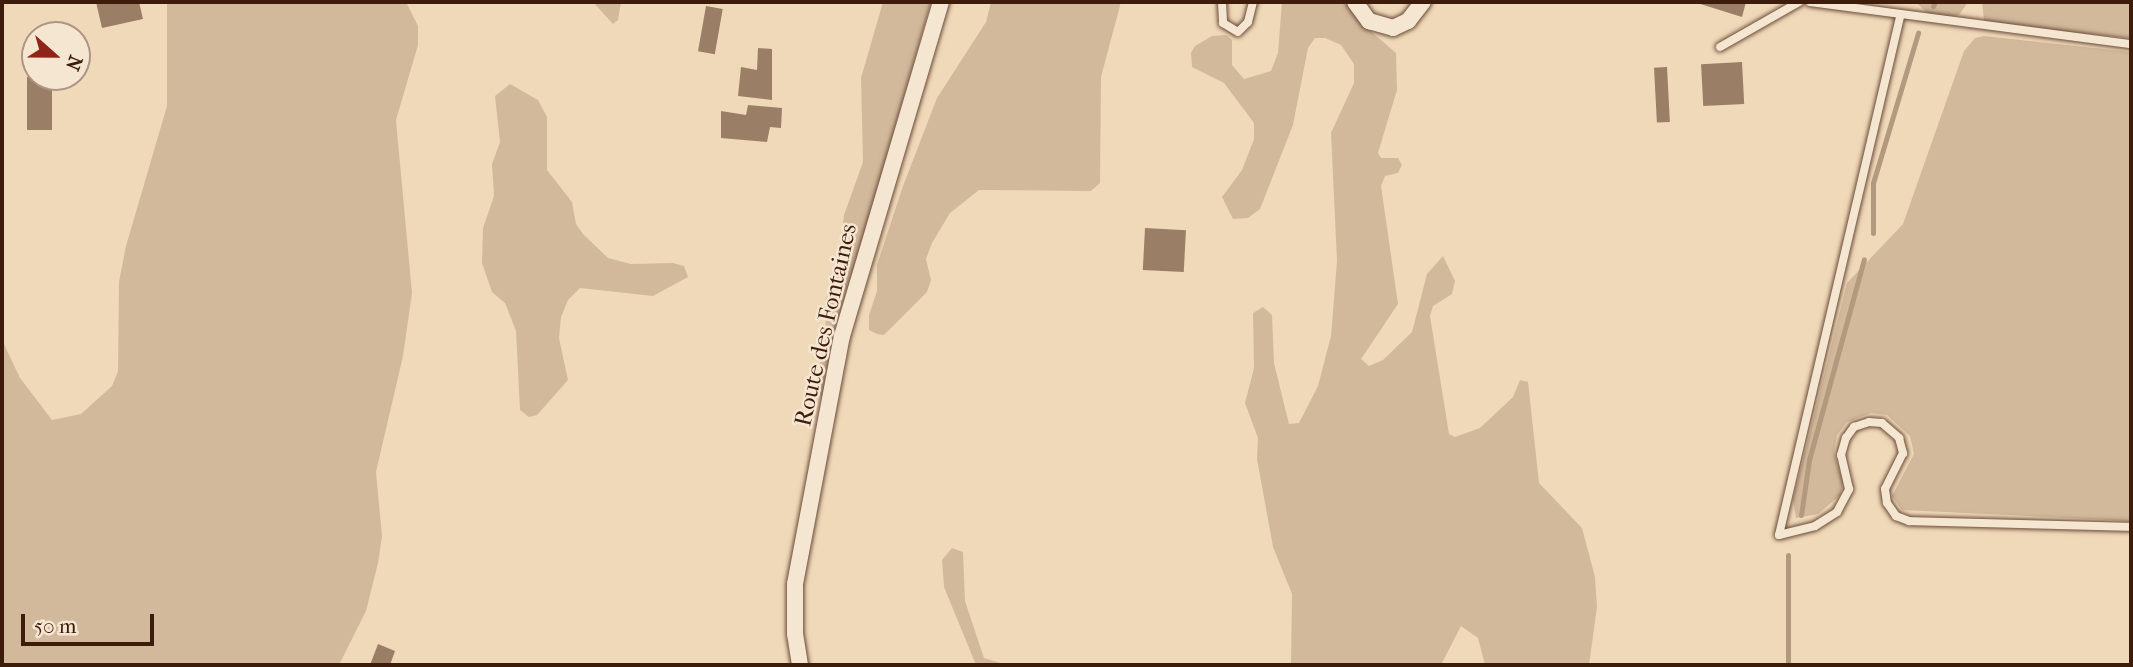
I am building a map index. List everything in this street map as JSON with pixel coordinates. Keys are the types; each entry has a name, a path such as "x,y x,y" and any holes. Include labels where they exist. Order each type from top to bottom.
{"street":[{"name":"Route des Fontaines","path":"800,665 795,634 795,584 848,308 941,2"},
{"path":"1355,2 1368,21 1393,28 1408,21 1423,2"}],"lane":[{"path":"1222,2 1223,23 1237,32 1248,22 1253,2"},
{"path":"1720,47 1799,2"},
{"path":"1810,2 1900,17 2131,44"},
{"path":"1900,17 1779,535 1815,526 1838,512 1849,489 1841,455 1846,438 1854,427 1869,422 1882,423 1899,438 1903,453 1900,465 1885,489 1887,503 1902,518 2131,527"}],"shaded area":[{"path":"167,2 406,2 418,26 418,45 396,120 412,293 403,356 376,472 382,536 366,611 339,665 2,665 2,340 20,378 52,420 81,414 112,386 118,371 119,282 126,246 167,106"},
{"path":"593,2 621,2 618,20 613,24"},
{"path":"883,2 931,2 842,313 824,396 819,397 814,393 826,335 825,302 838,265 844,215 863,162 861,78"},
{"path":"991,2 1121,2 1101,77 1100,183 1091,191 979,190 950,213 932,243 926,259 931,280 927,292 884,335 877,334 869,330 869,315 877,291 877,265 903,186 937,98 986,22"},
{"path":"1282,2 1349,2 1359,21 1396,53 1397,90 1378,153 1381,158 1398,158 1402,165 1398,173 1385,176 1381,186 1398,304 1361,359 1369,366 1383,360 1412,332 1427,274 1443,256 1455,281 1452,294 1433,306 1430,316 1449,434 1455,437 1480,428 1513,397 1520,380 1528,382 1539,483 1582,528 1595,577 1597,607 1589,665 1485,665 1478,638 1461,626 1441,665 1291,665 1292,594 1273,547 1257,459 1258,438 1245,403 1254,368 1253,313 1263,307 1272,315 1274,363 1289,424 1299,423 1318,386 1331,336 1337,261 1331,133 1354,83 1354,64 1341,45 1325,38 1315,38 1308,48 1293,125 1260,209 1248,218 1233,219 1222,197 1242,170 1254,139 1254,123 1224,83 1192,67 1191,53 1195,46 1212,36 1226,35 1232,40 1232,65 1244,79 1271,71 1278,53"},
{"path":"1916,2 1968,2 1959,15 1947,17 1929,15"},
{"path":"1982,2 2131,2 2131,38 1997,25 1984,20"},
{"path":"1984,36 2131,52 2131,521 1902,510 1892,496 1914,454 1910,436 1887,415 1871,413 1847,422 1837,435 1834,453 1843,482 1840,495 1818,514 1796,518 1793,500 1847,283 1903,224 1964,51 1975,38"},
{"path":"510,84 538,100 547,117 547,170 572,202 576,224 583,234 608,258 631,264 673,263 684,266 688,277 653,296 580,288 568,300 561,317 559,338 568,380 537,415 529,417 520,410 516,331 505,303 492,292 482,263 483,228 494,196 492,164 500,142 495,96"},
{"path":"952,548 963,552 965,601 984,658 1007,665 976,665 944,587 942,560"}],"building":[{"path":"96,2 139,2 143,19 102,28"},
{"path":"1694,2 1746,2 1742,17"},
{"path":"706,6 723,9 715,54 698,51"},
{"path":"758,48 772,49 772,100 738,96 741,67 757,70"},
{"path":"1742,62 1744,104 1703,106 1701,64"},
{"path":"1667,67 1670,122 1657,123 1654,68"},
{"path":"27,91 52,91 52,130 27,130"},
{"path":"748,105 782,108 781,128 770,127 767,142 721,138 721,111 746,115"},
{"path":"1145,228 1186,230 1184,272 1143,270"},
{"path":"378,644 395,651 390,665 370,665"}],"waterway":[{"path":"1933,6 1935,2"},
{"path":"1873,233 1873,183 1918,33"},
{"path":"1801,515 1809,460 1864,259"},
{"path":"1788,555 1788,665"}]}
